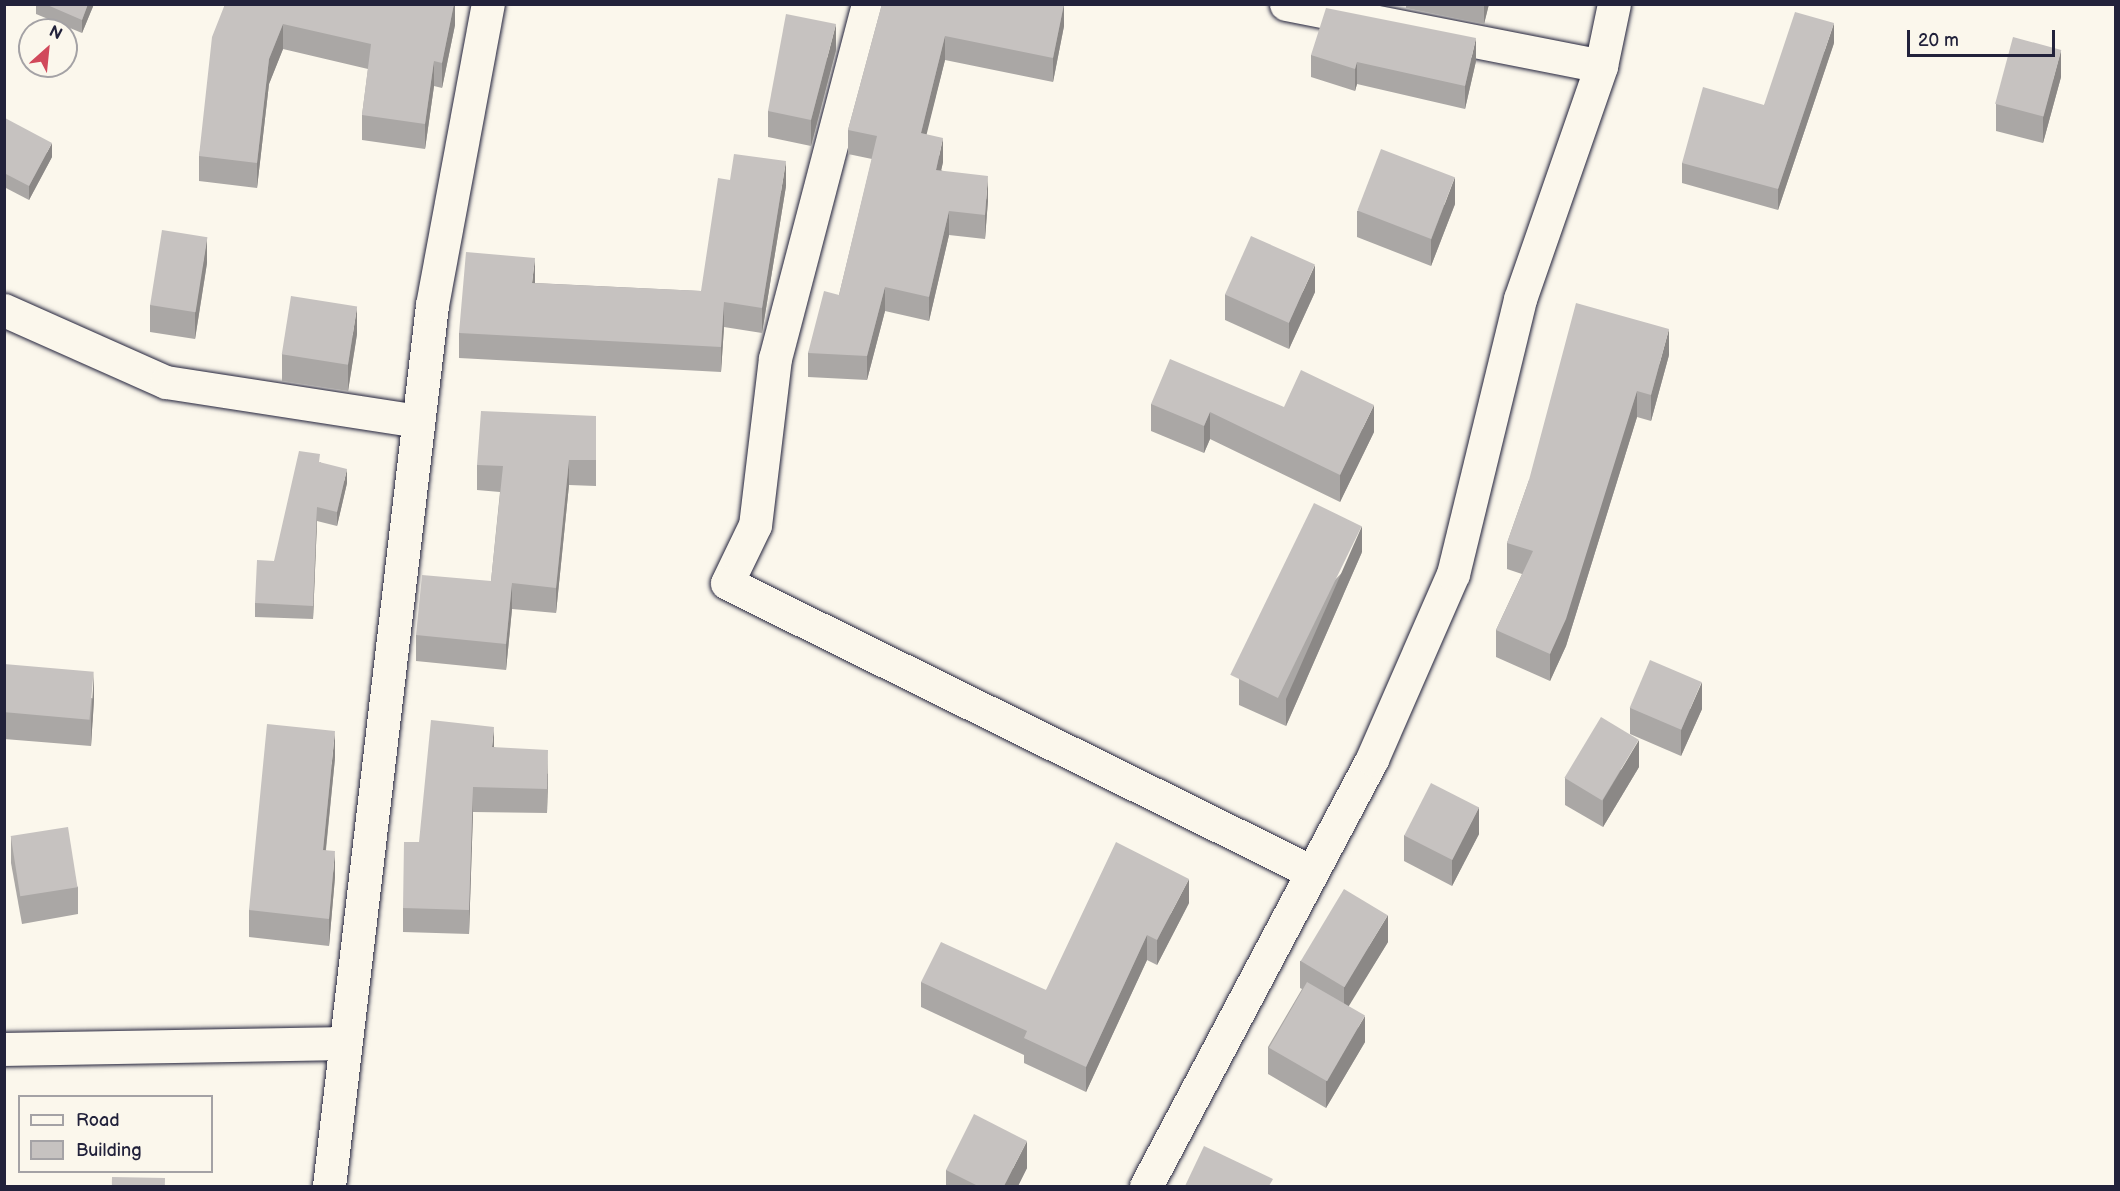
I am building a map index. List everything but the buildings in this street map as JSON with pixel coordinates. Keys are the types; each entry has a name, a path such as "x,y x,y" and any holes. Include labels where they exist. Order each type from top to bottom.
{"street":[{"path":"329,1186 432,305 488,4"},
{"path":"868,4 775,358 755,525 727,583 1312,872"},
{"path":"1286,4 1601,66"},
{"path":"1146,1186 1372,759 1453,574 1520,299 1601,66 1614,4"},
{"path":"4,310 166,382 418,421"},
{"path":"4,1049 345,1043"}]}
